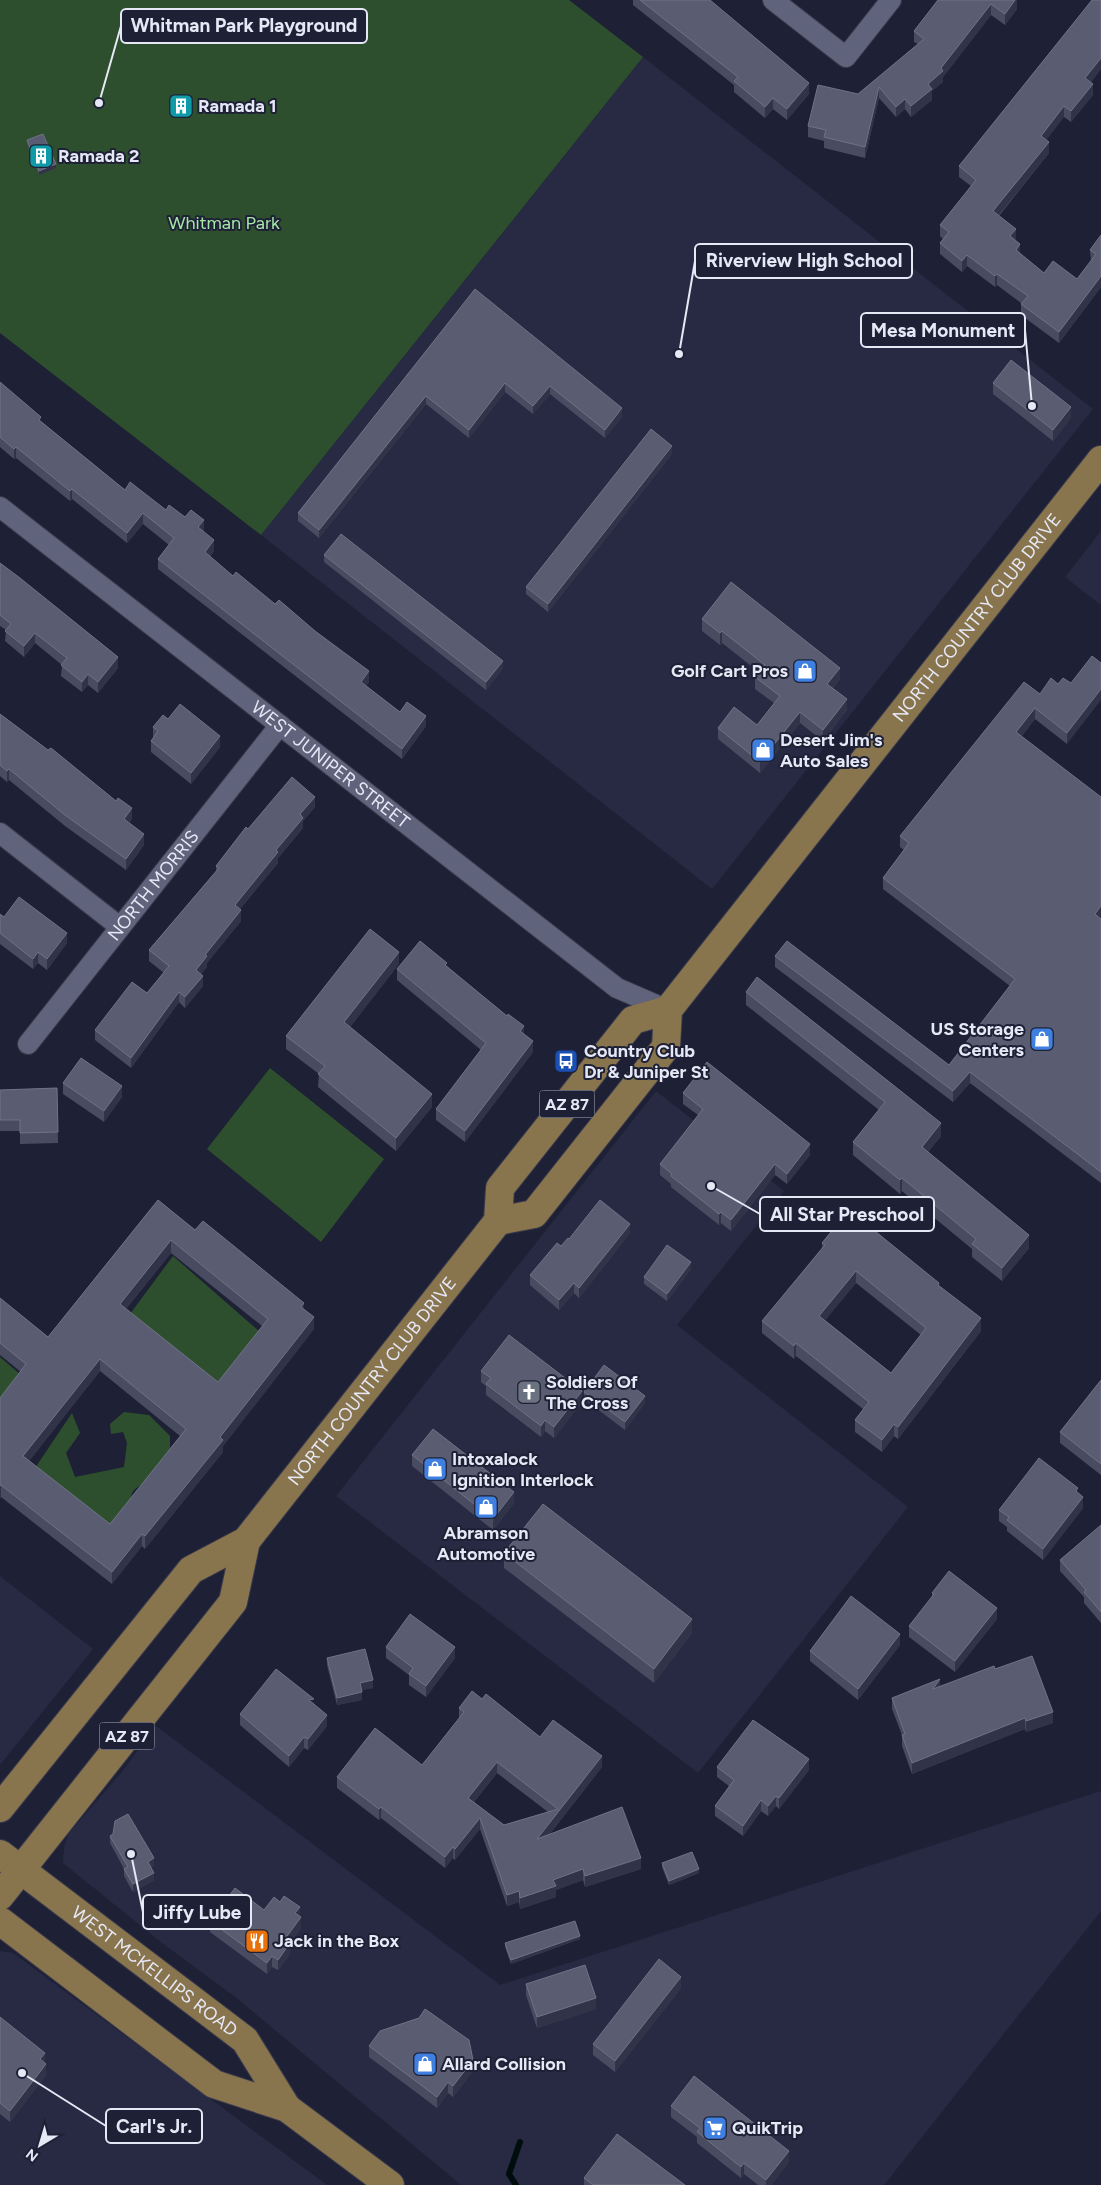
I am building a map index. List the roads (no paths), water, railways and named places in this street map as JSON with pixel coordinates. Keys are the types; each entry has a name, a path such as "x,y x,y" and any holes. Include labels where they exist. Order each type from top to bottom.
{"main road":[{"name":"NORTH COUNTRY CLUB DRIVE","path":"668,1010 1101,460"},
{"name":"AZ 87","path":"668,1010 666,1047 534,1214 498,1221 500,1188 633,1020 668,1010"},
{"name":"NORTH COUNTRY CLUB DRIVE","path":"0,1808 191,1570 246,1541 498,1221"},
{"name":"NORTH COUNTRY CLUB DRIVE","path":"0,1896 10,1862 233,1602 246,1541"},
{"name":"WEST MCKELLIPS ROAD","path":"10,1862 245,2040 287,2108"},
{"name":"WEST MCKELLIPS ROAD","path":"0,1921 214,2084 287,2108 390,2185"}],"street":[{"path":"773,0 846,57 891,0"},
{"name":"WEST JUNIPER STREET","path":"0,507 617,988 668,1010"},
{"name":"NORTH MORRIS","path":"28,1044 280,725"},
{"path":"0,833 120,927"}],"waterway":[{"path":"516,2185 509,2174 520,2142"}],"place":[{"name":"Whitman Park Playground","path":"99,103"},
{"name":"Ramada 1","path":"181,106"},
{"name":"Ramada 2","path":"41,156"},
{"name":"Riverview High School","path":"679,354"},
{"name":"Mesa Monument","path":"1032,406"},
{"name":"Golf Cart Pros","path":"805,671"},
{"name":"Desert Jim's Auto Sales","path":"763,750"},
{"name":"US Storage Centers","path":"1042,1039"},
{"name":"Country Club Dr & Juniper St","path":"566,1061"},
{"name":"All Star Preschool","path":"711,1186"},
{"name":"Soldiers Of The Cross","path":"529,1392"},
{"name":"Intoxalock Ignition Interlock","path":"435,1469"},
{"name":"Abramson Automotive","path":"486,1507"},
{"name":"Jiffy Lube","path":"131,1854"},
{"name":"Jack in the Box","path":"257,1941"},
{"name":"Allard Collision","path":"425,2064"},
{"name":"Carl's Jr.","path":"22,2073"},
{"name":"QuikTrip","path":"715,2128"}],"park label":[{"name":"Whitman Park","path":"224,223"}]}
